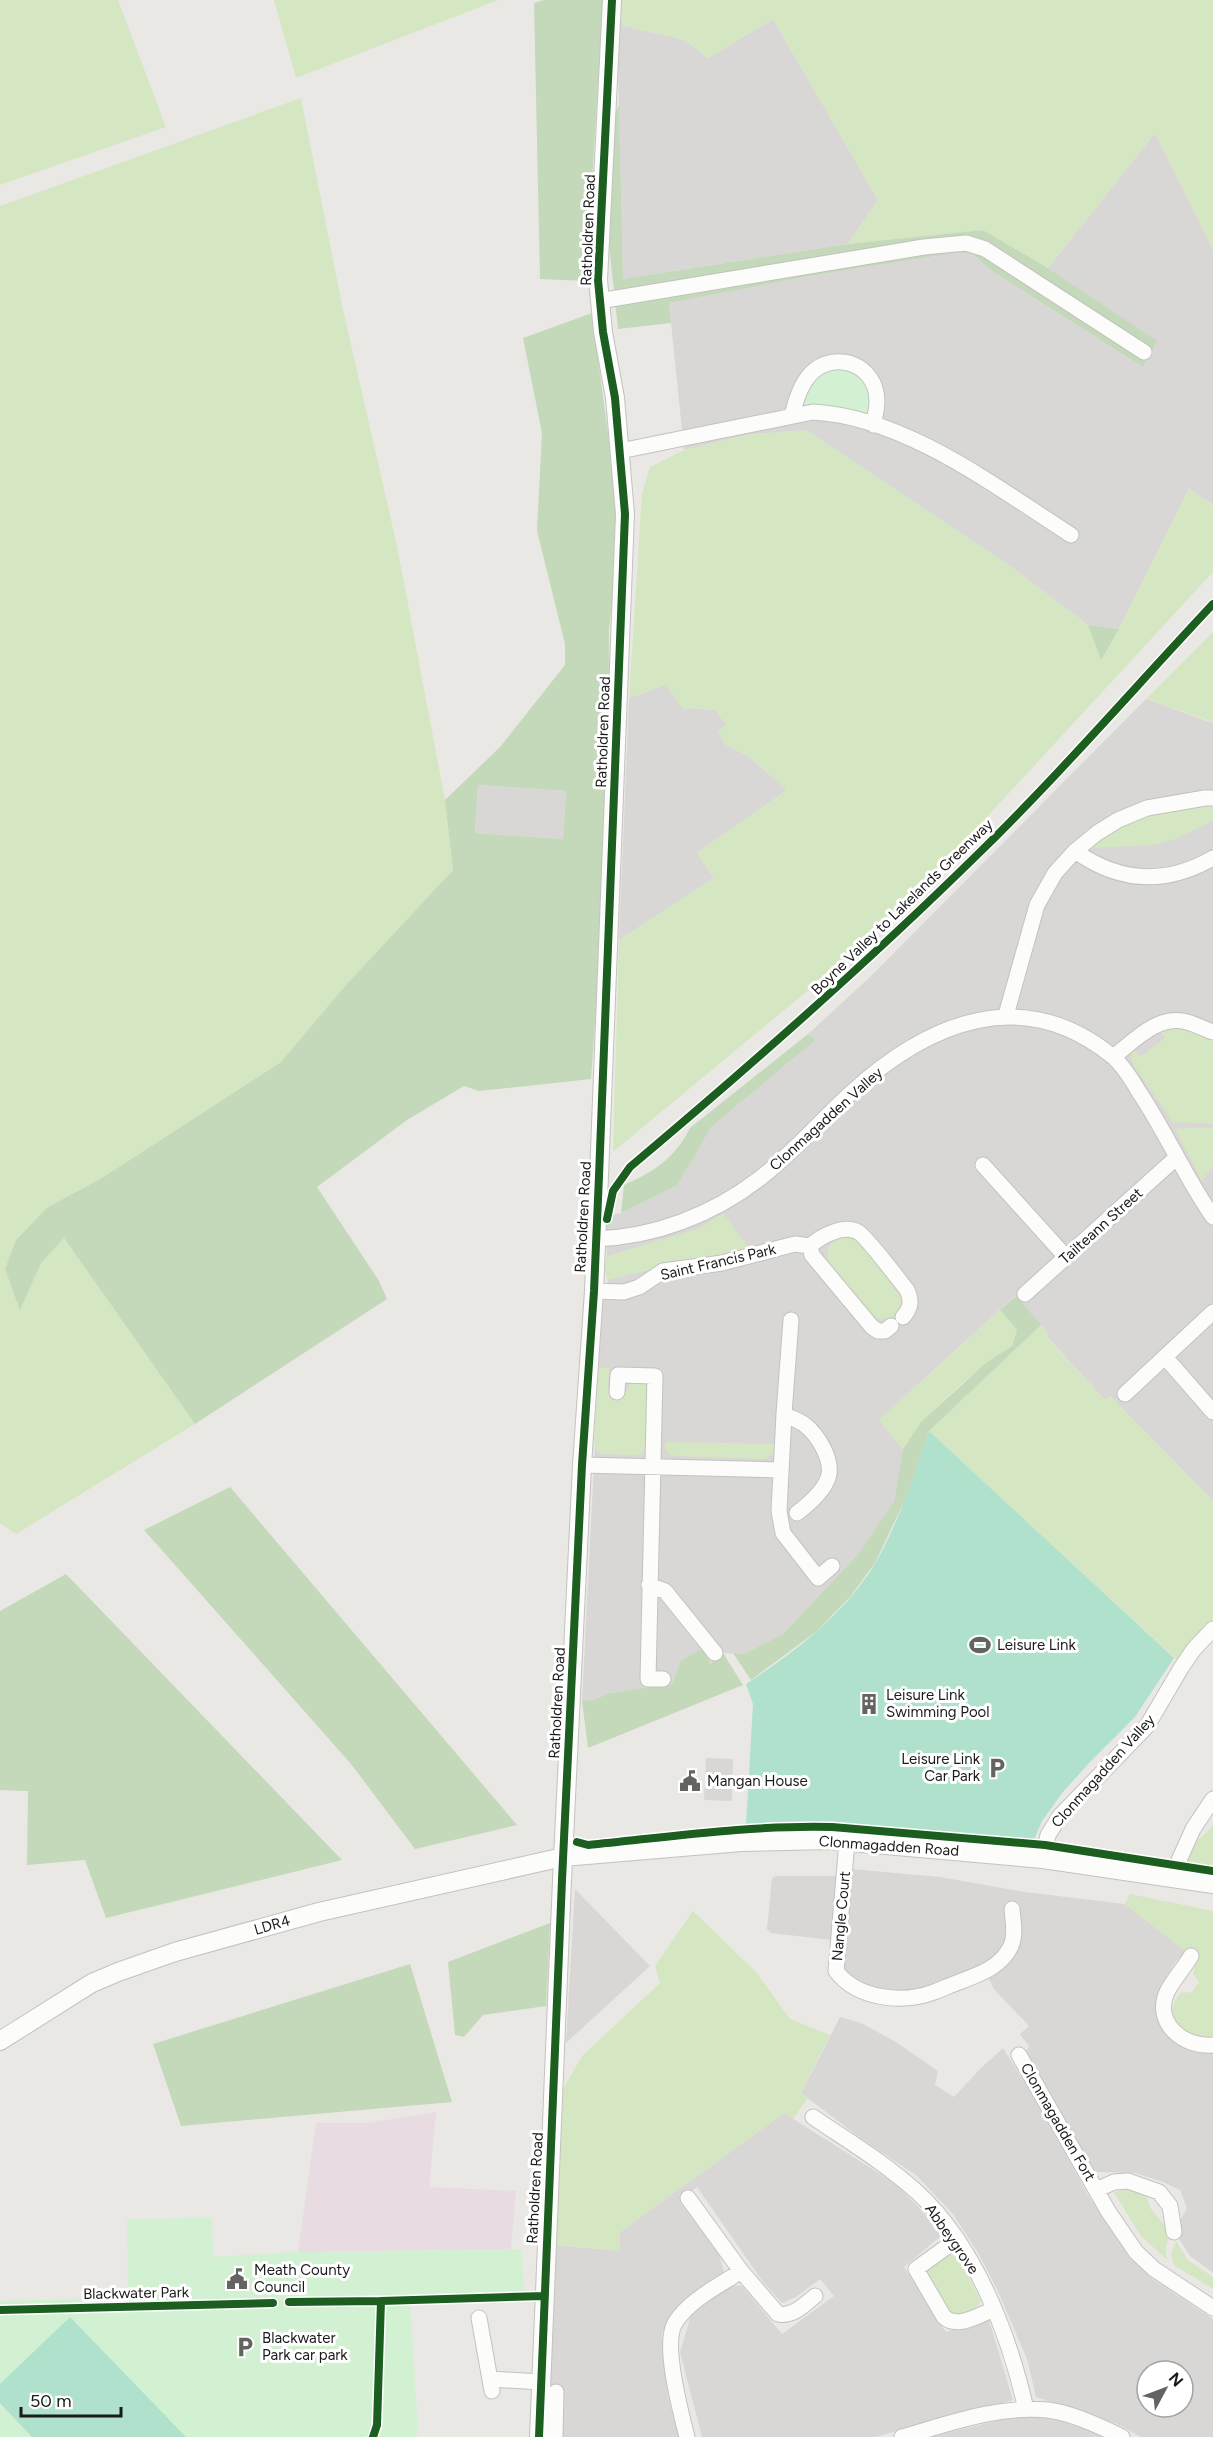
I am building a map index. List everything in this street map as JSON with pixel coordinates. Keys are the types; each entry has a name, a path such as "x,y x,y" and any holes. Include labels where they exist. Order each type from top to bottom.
{"street":[{"name":"Ratholdren Road","path":"548,2430 563,1857 582,1466 594,1291 625,526 620,450 599,301 612,0"},
{"path":"599,301 924,247 966,243 985,249 1144,352"},
{"path":"792,416 801,387 809,376 827,363 842,361 856,365 867,374 875,388 877,404 873,425"},
{"path":"620,450 813,412 835,413 873,425 954,460 1071,536"},
{"path":"1006,1015 1036,905 1055,873 1096,833 1118,820 1147,808 1213,798"},
{"path":"1076,851 1107,870 1148,877 1172,876 1194,869 1213,858"},
{"name":"Clonmagadden Valley","path":"595,1239 625,1237 681,1223 729,1199 758,1180 787,1156 854,1090 914,1046 946,1029 1006,1015 1037,1019 1064,1028 1113,1057 1131,1079 1157,1119 1176,1157 1213,1217"},
{"path":"1113,1057 1147,1031 1166,1020 1187,1022 1213,1032"},
{"name":"Tailteann Street","path":"1025,1294 1176,1157"},
{"path":"982,1164 1066,1257"},
{"name":"Saint Francis Park","path":"594,1291 624,1292 639,1287 663,1271 722,1263 795,1244 810,1246 820,1237 846,1229 859,1232 907,1290 911,1300 909,1310 885,1331 878,1331 872,1327 812,1255 810,1246"},
{"path":"1125,1394 1213,1312"},
{"path":"791,1320 779,1511 783,1533 818,1578 832,1566"},
{"path":"1165,1357 1213,1412"},
{"path":"617,1392 618,1375 656,1377 648,1679 663,1679"},
{"path":"784,1414 805,1425 819,1441 828,1461 829,1477 822,1488 798,1513"},
{"path":"582,1466 781,1470"},
{"path":"649,1586 665,1591 715,1653"},
{"name":"Clonmagadden Valley","path":"1043,1859 1048,1835 1060,1816 1146,1726 1194,1649 1213,1629"},
{"path":"1171,1878 1193,1829 1213,1799"},
{"name":"Clonmagadden Road","path":"563,1857 741,1842 847,1841 1043,1859 1213,1884"},
{"name":"Nangle Court","path":"847,1841 836,1971 843,1980 856,1989 876,1996 904,1998 933,1993 992,1968 1004,1957 1012,1944 1014,1931 1012,1909"},
{"name":"LDR4","path":"0,2041 92,1983 175,1952 319,1912 563,1857"},
{"path":"1191,1956 1167,1992 1164,2008 1167,2023 1175,2034 1191,2043 1213,2045"},
{"name":"Clonmagadden Fort","path":"1019,2055 1096,2190 1136,2252 1154,2269 1213,2308"},
{"name":"Abbeygrove","path":"813,2116 897,2175 918,2193 956,2240 994,2309 1018,2372 1026,2409"},
{"name":"Clonmagadden Fort","path":"1096,2190 1114,2182 1128,2181 1159,2192 1170,2206 1174,2232"},
{"path":"687,2198 741,2271 778,2314 785,2316 794,2312 815,2296"},
{"path":"956,2240 916,2269 949,2322 956,2323 994,2309"},
{"path":"687,2437 672,2368 670,2339 674,2325 694,2303 741,2271"},
{"path":"479,2318 491,2385 549,2387"},
{"path":"902,2437 988,2414 1026,2409 1050,2410 1122,2437"}],"shaded area":[{"path":"773,19 878,200 848,244 623,279 617,24 685,40 708,58"},
{"path":"1155,133 1213,249 1213,505 1189,489 1119,629 1088,625 1007,564 806,430 747,435 684,450 669,303 816,275 955,253 973,254 989,269 1143,367 1156,341 1048,268"},
{"path":"665,685 689,708 716,710 726,725 725,744 748,756 787,790 697,853 714,878 619,940 629,698"},
{"path":"1146,699 1213,723 1213,1501 1110,1396 1105,1400 1046,1336 1048,1334 1015,1296 879,1420 903,1449 894,1501 859,1553 783,1634 744,1654 723,1653 710,1664 705,1647 681,1660 672,1684 609,1693 596,1699 582,1701 602,1305 608,1280 604,1267 607,1256 605,1216 621,1213 676,1186 711,1127 814,1040 808,1034 869,978"},
{"path":"478,785 566,791 563,839 475,833"},
{"path":"706,1758 733,1759 732,1801 704,1800"},
{"path":"851,1869 940,1877 1025,1892 1125,1904 1187,1952 1176,1961 1161,1986 1156,2007 1162,2026 1213,2051 1213,2273 1190,2256 1174,2231 1187,2208 1180,2190 1135,2173 1095,2172 1030,2063 1026,2052 1029,2046 1020,2034 1029,2026 993,1988 989,1979 895,2004 873,2002 854,1995 842,1987"},
{"path":"776,1876 837,1876 831,1940 771,1933 767,1929 772,1878"},
{"path":"575,1889 650,1966 566,2043"},
{"path":"840,2017 861,2023 896,2042 938,2071 935,2085 954,2097 1003,2048 1037,2102 1088,2195 1129,2257 1154,2280 1213,2319 1213,2437 1141,2437 1115,2423 1036,2397 1027,2359 998,2291 977,2251 953,2214 916,2175 863,2140 801,2093"},
{"path":"436,2112 429,2187 516,2191 511,2249 298,2252 316,2123 367,2123"},
{"path":"784,2113 896,2184 935,2224 942,2235 904,2267 946,2332 988,2317 1013,2400 875,2437 702,2437 680,2352 691,2315 730,2285 742,2286 782,2334 834,2296 820,2279 796,2297 782,2303 763,2282 697,2187 679,2201 719,2254 724,2273 698,2291 670,2316 662,2333 668,2397 679,2437 549,2437 554,2245 620,2251 620,2232"},
{"path":"1044,2414 1108,2437 930,2437 1016,2416"}],"green space":[{"path":"0,0 118,0 166,127 0,185"},
{"path":"274,0 498,0 296,78"},
{"path":"544,0 603,0 586,281 540,279 534,3"},
{"path":"618,0 1213,0 1213,249 1155,133 1048,268 983,230 848,244 878,200 773,19 708,58 685,40 617,24"},
{"path":"301,98 342,305 397,546 445,800 453,870 345,986 281,1062 102,1178 48,1207 16,1297 20,1309 41,1262 64,1238 195,1424 16,1534 0,1523 0,206"},
{"path":"619,105 623,279 848,244 983,230 1048,268 1157,341 1143,367 989,269 973,254 955,253 816,275 669,303 671,323 618,329 609,245 611,122"},
{"path":"592,313 615,487 618,549 609,630 608,836 591,1079 479,1091 464,1086 407,1120 317,1187 379,1281 387,1299 195,1424 64,1238 41,1263 20,1310 5,1269 16,1240 48,1207 102,1178 281,1062 345,986 453,870 445,800 500,747 565,665 565,644 537,531 542,433 523,338","holes":["478,785 566,791 563,839 475,833"]},
{"path":"835,368 853,373 864,381 869,393 871,411 867,415 806,408 804,394 807,388 817,378"},
{"path":"806,430 1007,564 1088,625 1101,659 1119,629 1189,489 1213,505 1213,572 926,883 806,992 613,1152 619,940 714,878 697,853 787,790 748,756 725,744 718,731 726,725 716,710 689,708 684,710 665,685 629,698 642,493 650,467 684,450 747,435"},
{"path":"1088,625 1119,629 1101,660"},
{"path":"1213,632 1213,722 1146,699"},
{"path":"1213,804 1213,821 1173,840 1153,845 1091,848 1103,836 1132,821 1164,812"},
{"path":"1179,1027 1213,1038 1213,1124 1173,1122 1134,1066 1129,1052 1134,1049 1140,1057 1165,1038 1159,1029"},
{"path":"808,1034 815,1040 711,1127 676,1186 621,1213 624,1185 663,1163 678,1148 690,1128"},
{"path":"1213,1128 1213,1165 1202,1181 1175,1129"},
{"path":"723,1213 751,1251 608,1280 604,1267 607,1256 700,1228"},
{"path":"843,1236 854,1237 903,1291 903,1298 896,1314 886,1319 873,1317 826,1261 829,1245"},
{"path":"1016,1296 1041,1325 929,1431 909,1491 875,1563 850,1597 817,1631 751,1680 733,1653 744,1654 783,1634 859,1553 894,1501 903,1449 921,1422 986,1363 1012,1346 1017,1330 1000,1310"},
{"path":"1000,1310 1017,1330 1012,1346 939,1405 903,1449 879,1420"},
{"path":"1041,1325 1049,1334 1046,1337 1105,1400 1110,1396 1213,1501 1213,1622 1178,1661 929,1431"},
{"path":"599,1368 609,1368 608,1393 626,1393 629,1384 635,1382 642,1383 649,1389 648,1448 640,1455 601,1454 596,1450 594,1440"},
{"name":"Leisure Link","path":"929,1431 1174,1658 1135,1717 1063,1792 1042,1821 1033,1842 838,1825 746,1826 753,1704 746,1684 801,1645 835,1615 864,1581 876,1562 899,1514"},
{"path":"665,1442 774,1444 774,1452 765,1459 675,1456 669,1454 664,1445"},
{"path":"230,1487 517,1825 415,1849 351,1764 144,1530"},
{"path":"66,1574 342,1860 106,1918 85,1860 27,1865 28,1791 0,1790 0,1611"},
{"path":"705,1647 710,1664 723,1653 743,1685 588,1748 582,1701 596,1699 609,1693 672,1684 681,1660"},
{"path":"1213,1825 1213,1868 1187,1863 1190,1850"},
{"path":"1130,1894 1213,1911 1213,2038 1185,2031 1174,2020 1172,2012 1174,2003 1180,1993 1192,1992 1199,1982 1193,1974 1196,1959 1125,1904"},
{"path":"693,1911 757,1973 790,2019 830,2035 801,2092 808,2098 793,2119 784,2113 620,2232 620,2251 554,2245 563,2089 582,2056 660,1983 655,1966"},
{"path":"550,1923 546,2006 483,2015 464,2037 455,2035 448,1962"},
{"path":"410,1964 452,2102 181,2126 153,2044"},
{"path":"1126,2189 1138,2191 1146,2196 1151,2209 1171,2233 1166,2247 1167,2260 1140,2235 1114,2192"},
{"path":"212,2218 213,2257 298,2252 522,2249 524,2297 410,2301 418,2433 416,2437 0,2437 0,2301 128,2298 127,2219"},
{"path":"1176,2241 1188,2260 1213,2277 1213,2289 1174,2265 1171,2253"},
{"path":"954,2250 981,2301 968,2313 952,2316 925,2271"},
{"path":"70,2317 186,2437 32,2437 0,2403 0,2384"}],"cycle path":[{"path":"539,2437 562,1880 582,1465 594,1291 625,514 615,398 603,332 598,280 612,0"},
{"name":"Boyne Valley to Lakelands Greenway","path":"607,1219 613,1191 630,1167 806,1014 935,896 1038,794 1213,604"},
{"path":"577,1842 588,1845 740,1830 832,1827 1045,1845 1213,1871"},
{"path":"289,2302 544,2296"},
{"path":"373,2437 377,2425 381,2301"},
{"name":"Blackwater Park","path":"0,2310 273,2303"}],"place":[{"name":"Leisure Link","path":"980,1645"},
{"name":"Leisure Link Swimming Pool","path":"869,1704"},
{"name":"Leisure Link Car Park","path":"997,1768"},
{"name":"Mangan House","path":"690,1781"},
{"name":"Meath County Council","path":"237,2279"},
{"name":"Blackwater Park car park","path":"245,2347"}]}
